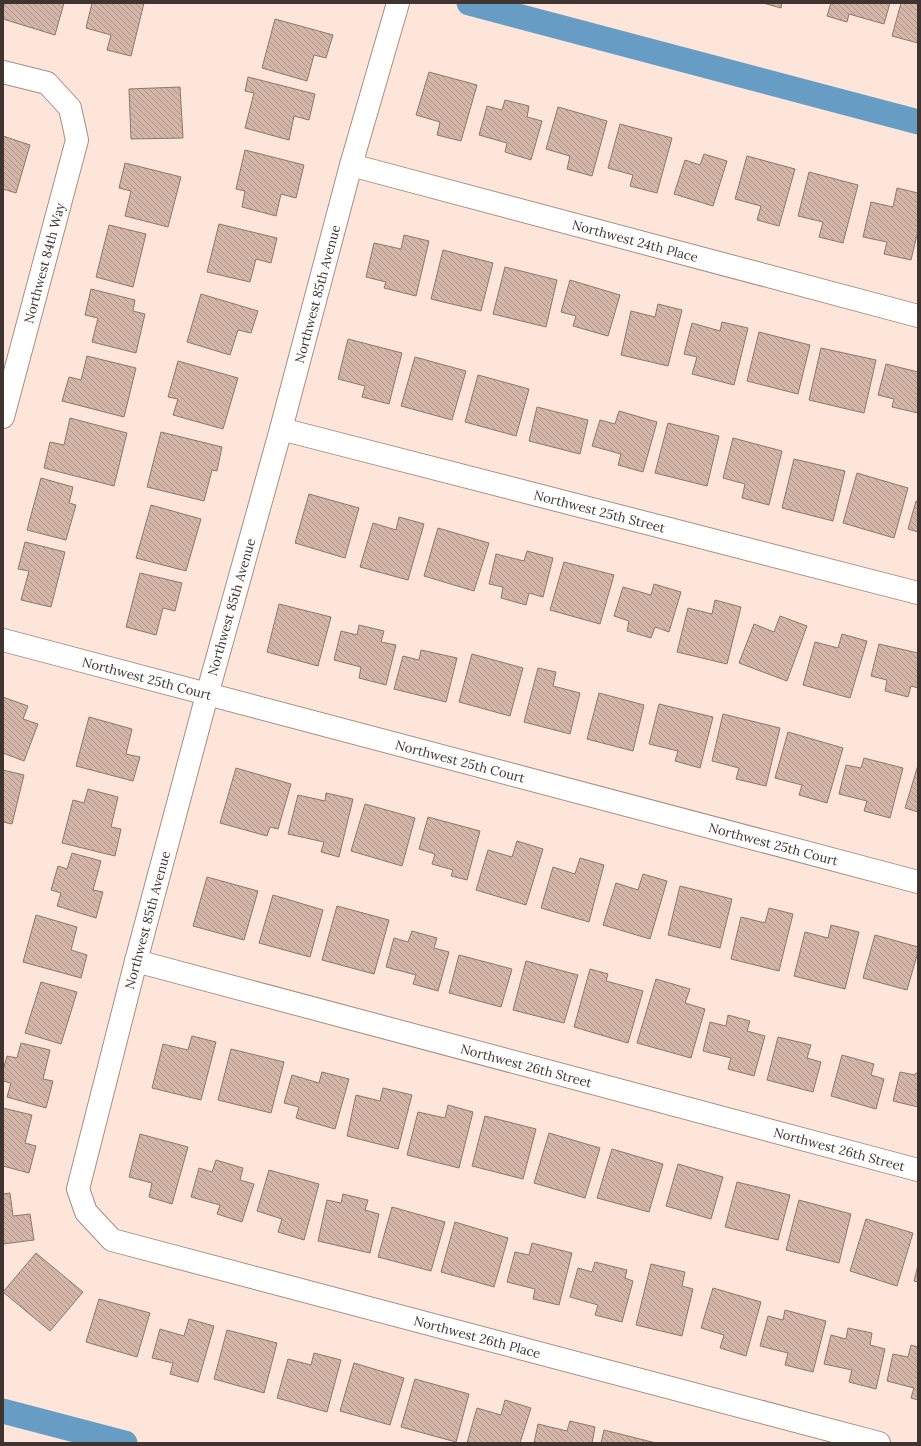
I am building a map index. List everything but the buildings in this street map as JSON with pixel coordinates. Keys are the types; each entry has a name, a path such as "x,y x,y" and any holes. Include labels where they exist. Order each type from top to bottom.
{"street":[{"name":"Northwest 85th Avenue","path":"86,1212 78,1189 136,961 351,165 398,3"},
{"name":"Northwest 84th Way","path":"3,72 47,83 70,108 77,140 11,355 3,417"},
{"name":"Northwest 24th Place","path":"351,165 918,316"},
{"name":"Northwest 25th Street","path":"280,429 918,593"},
{"name":"Northwest 25th Court","path":"3,640 918,882"},
{"name":"Northwest 26th Street","path":"136,961 918,1170"},
{"name":"Northwest 26th Place","path":"86,1212 112,1240 879,1443"}],"waterway":[{"path":"469,3 918,122"},
{"path":"3,1411 125,1443"}]}
